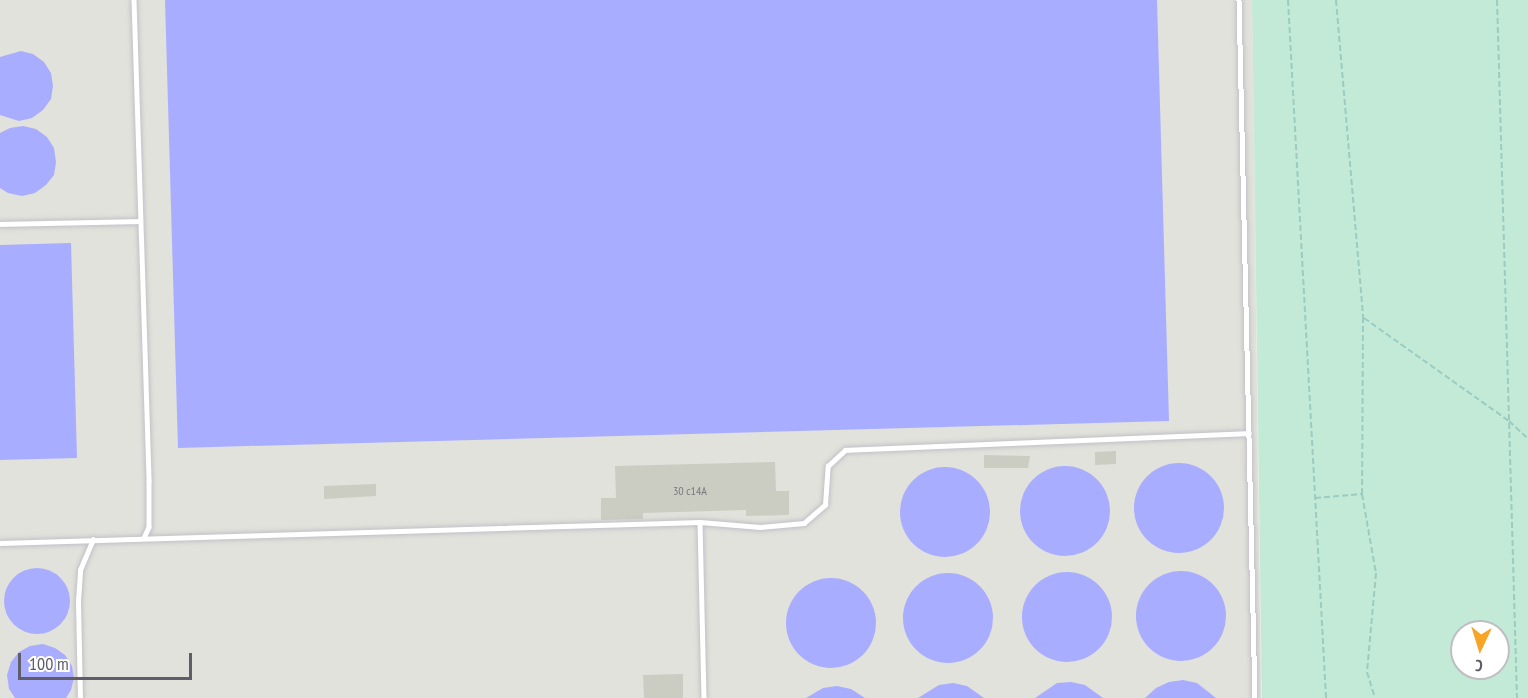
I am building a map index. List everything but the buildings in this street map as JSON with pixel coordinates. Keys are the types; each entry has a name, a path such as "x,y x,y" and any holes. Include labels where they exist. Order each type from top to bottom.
{"lane":[{"path":"134,0 149,481 149,527 144,538"},
{"path":"1239,0 1255,698"},
{"path":"0,224 140,221"},
{"path":"0,543 700,522 760,527 804,523 825,505 828,466 845,450 1249,433"},
{"path":"700,522 704,698"},
{"path":"80,698 80,570 93,540"}],"path":[{"path":"1288,0 1326,698"},
{"path":"1336,0 1363,317 1362,495 1376,573 1367,672 1375,698"},
{"path":"1497,0 1517,698"},
{"path":"1363,317 1509,421 1528,439"},
{"path":"1315,498 1362,495"}],"shaded area":[{"path":"0,0 1252,0 1261,698 0,698"}],"green space":[{"path":"1252,0 1528,0 1528,698 1262,698"}],"water":[{"path":"165,0 1157,0 1169,421 178,448"},
{"path":"21,51 33,54 44,62 51,73 53,86 51,99 43,110 32,118 19,121 0,115 0,57"},
{"path":"23,126 36,129 47,137 54,148 56,162 54,175 46,185 35,193 22,196 8,193 0,188 0,133 10,128"},
{"path":"71,243 77,458 0,460 0,245"},
{"path":"1179,463 1196,467 1211,476 1220,491 1224,508 1220,525 1211,540 1196,549 1179,553 1162,549 1147,540 1138,525 1134,508 1138,491 1147,476 1162,467"},
{"path":"1065,466 1082,470 1097,479 1106,494 1110,511 1106,528 1097,543 1082,552 1065,556 1048,552 1033,543 1024,528 1020,511 1024,494 1033,479 1048,470"},
{"path":"945,467 962,471 977,480 986,495 990,512 986,529 977,544 962,553 945,557 928,553 913,544 904,529 900,512 904,495 913,480 928,471"},
{"path":"37,568 50,571 60,578 67,588 70,601 67,614 60,624 50,631 37,634 24,631 14,624 7,614 4,601 7,588 14,578 24,571"},
{"path":"1181,571 1198,575 1213,584 1222,599 1226,616 1222,633 1213,648 1198,657 1181,661 1164,657 1149,648 1140,633 1136,616 1140,599 1149,584 1164,575"},
{"path":"1067,572 1084,576 1099,585 1108,600 1112,617 1108,634 1099,649 1084,658 1067,662 1050,658 1035,649 1026,634 1022,617 1026,600 1035,585 1050,576"},
{"path":"948,573 965,577 980,586 989,601 993,618 989,635 980,650 965,659 948,663 931,659 916,650 907,635 903,618 907,601 916,586 931,577"},
{"path":"831,578 848,582 863,591 872,606 876,623 872,640 863,655 848,664 831,668 814,664 799,655 790,640 786,623 790,606 799,591 814,582"},
{"path":"43,644 65,655 72,666 74,678 71,690 66,698 15,698 9,689 7,675 11,662 19,652 30,646"},
{"path":"1183,680 1197,683 1216,698 1145,698 1156,688 1169,682"},
{"path":"1071,682 1085,685 1103,698 1035,698 1057,683"},
{"path":"953,683 967,686 984,698 918,698 939,685"},
{"path":"837,686 851,689 865,698 806,698 823,688"}]}
